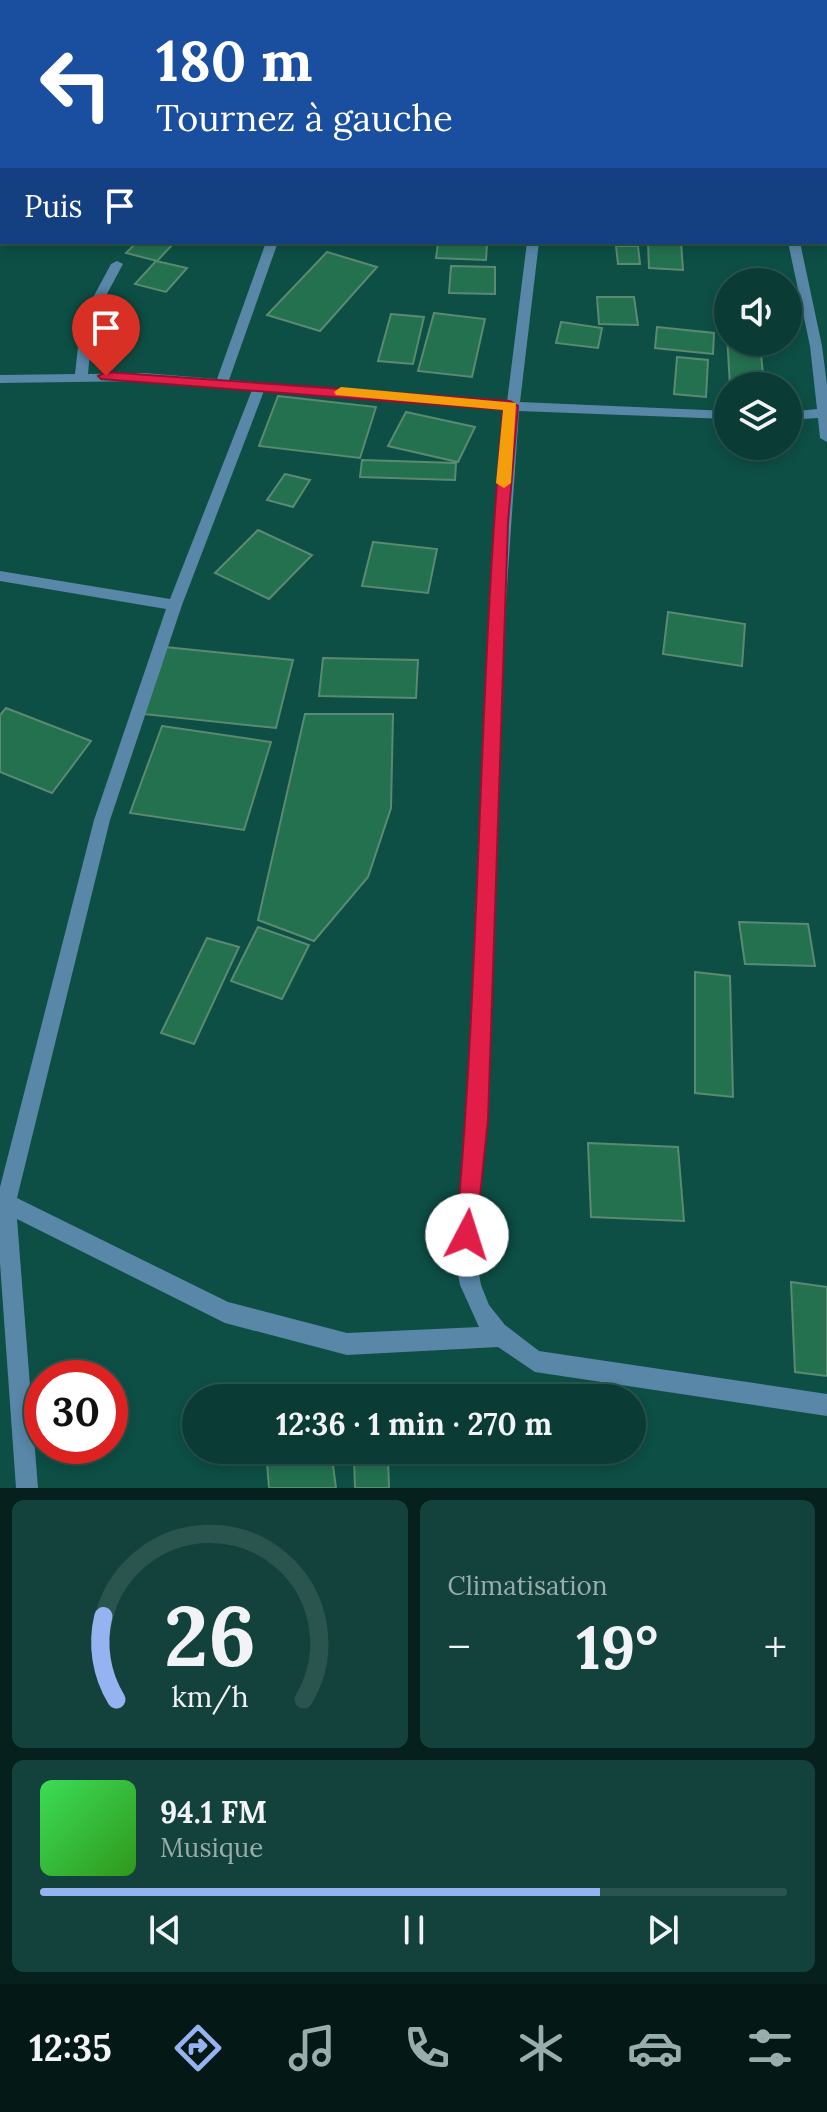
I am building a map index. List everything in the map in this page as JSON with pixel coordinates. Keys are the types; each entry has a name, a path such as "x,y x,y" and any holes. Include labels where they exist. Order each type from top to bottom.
{"street":[{"path":"222,382 271,244"},
{"path":"533,244 522,300 520,351 510,406 500,523 477,1120 465,1264 476,1304 497,1337 535,1361 827,1405"},
{"path":"794,244 816,346 827,438"},
{"path":"81,379 87,320 117,264"},
{"path":"0,379 144,377 510,406 714,414"},
{"path":"27,1488 6,1203 102,820 175,605 260,385"},
{"path":"802,415 822,413"},
{"path":"0,576 175,605"},
{"path":"6,1203 225,1312 347,1344 497,1337"}],"building":[{"path":"135,244 173,244 157,261 126,253"},
{"path":"438,244 487,245 486,260 436,258"},
{"path":"648,244 681,244 683,270 649,268"},
{"path":"616,246 638,246 640,264 618,264"},
{"path":"327,252 377,267 320,331 267,315"},
{"path":"156,261 187,268 166,292 135,284"},
{"path":"451,266 495,267 495,294 449,293"},
{"path":"597,297 634,297 638,325 599,324"},
{"path":"434,313 485,319 472,377 418,371"},
{"path":"391,314 424,317 413,364 378,361"},
{"path":"561,322 602,328 598,348 556,343"},
{"path":"657,327 714,333 713,354 655,348"},
{"path":"728,356 761,356 763,372 729,372"},
{"path":"677,357 708,360 706,397 674,394"},
{"path":"278,396 376,407 360,458 259,446"},
{"path":"406,412 475,427 458,462 388,446"},
{"path":"362,460 456,463 455,480 360,477"},
{"path":"285,474 310,480 293,507 267,500"},
{"path":"258,530 312,555 269,599 215,573"},
{"path":"373,542 437,549 428,593 362,586"},
{"path":"668,612 745,624 742,666 663,654"},
{"path":"165,647 293,660 276,728 143,714"},
{"path":"323,658 418,660 416,698 319,696"},
{"path":"6,708 91,741 52,793 0,772 0,715"},
{"path":"305,714 393,714 391,808 368,877 314,941 258,920"},
{"path":"162,726 271,742 244,830 130,813"},
{"path":"739,922 808,924 815,966 745,964"},
{"path":"258,927 309,945 282,999 231,981"},
{"path":"207,938 239,947 194,1044 161,1033"},
{"path":"695,972 730,976 733,1097 695,1093"},
{"path":"588,1143 678,1147 684,1221 591,1217"},
{"path":"791,1282 827,1287 827,1376 795,1372"},
{"path":"267,1464 333,1464 336,1488 269,1488"},
{"path":"354,1464 388,1464 389,1488 355,1488"}],"slow traffic":[{"path":"341,392 510,406 504,483"}],"route":[{"path":"106,376 196,380 510,406 500,523 477,1120 467,1235"}]}
